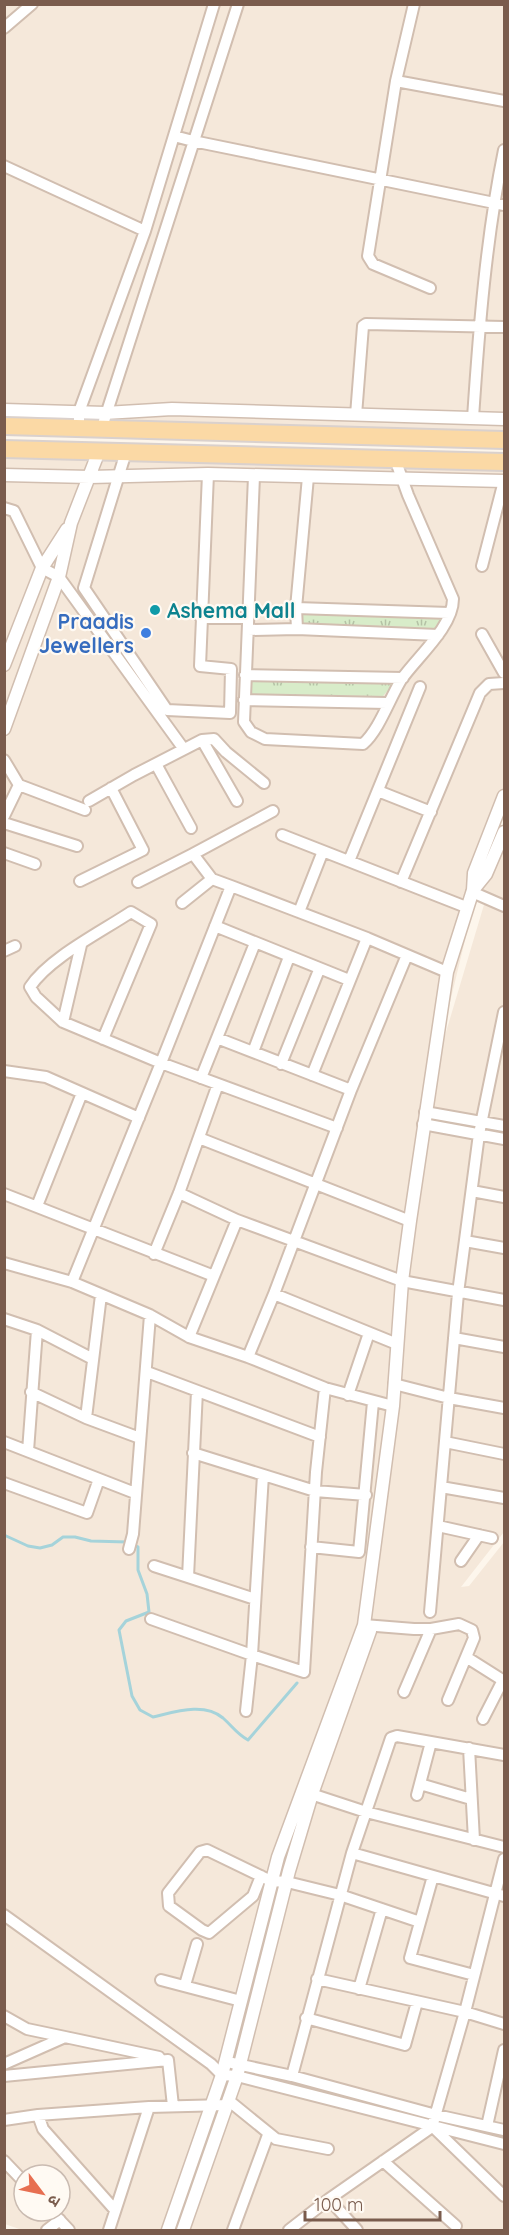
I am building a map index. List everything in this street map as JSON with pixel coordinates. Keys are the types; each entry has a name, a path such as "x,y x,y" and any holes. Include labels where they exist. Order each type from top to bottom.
{"main road":[{"path":"4,426 104,421 504,440"},
{"path":"4,449 504,462"}],"street":[{"path":"4,28 32,4"},
{"path":"4,410 79,421 145,231 214,4"},
{"path":"238,4 104,421 172,409 504,419"},
{"path":"414,4 396,81 368,256 369,260 380,267 430,288"},
{"path":"396,81 504,101"},
{"path":"174,136 499,204"},
{"path":"473,418 479,326 499,204 504,150"},
{"path":"4,166 145,231"},
{"path":"356,415 363,326 366,324 504,327"},
{"path":"4,729 59,577 71,523 99,451"},
{"path":"126,452 121,476 84,588 168,710 230,713 231,669 200,666 208,474"},
{"path":"254,476 244,722 251,732 265,739 363,744 372,736 387,703 403,678 438,635 453,609 453,599 395,459"},
{"path":"4,475 90,477 208,474 504,481 482,566"},
{"path":"297,629 296,608 308,477"},
{"path":"4,508 14,511 42,568 59,577 183,748"},
{"path":"4,665 42,568 71,523"},
{"path":"296,608 449,613"},
{"path":"201,618 297,629 438,635"},
{"path":"482,634 504,673"},
{"path":"245,675 403,678"},
{"path":"401,882 480,693 489,684 504,683"},
{"path":"349,861 420,687"},
{"path":"244,700 387,703"},
{"path":"202,740 237,801"},
{"path":"4,760 19,785 87,805 111,788 183,748 202,740 214,740 264,783"},
{"path":"156,764 190,828"},
{"path":"4,816 19,785"},
{"path":"80,881 143,850 111,788"},
{"path":"378,791 431,812"},
{"path":"420,1922 340,1895 266,1879 203,1849 168,1893 167,1901 169,1906 209,1933 253,1896 266,1879 306,1793 369,1621 372,1602 372,1571 393,1406 402,1281 447,972 472,891 474,873 504,796"},
{"path":"138,882 273,812"},
{"path":"4,823 77,846"},
{"path":"282,835 466,907"},
{"path":"472,891 486,874 504,837"},
{"path":"299,912 323,851"},
{"path":"4,854 35,864"},
{"path":"193,854 212,879 367,938 447,972"},
{"path":"182,903 212,879"},
{"path":"72,1282 231,886"},
{"path":"472,891 504,906"},
{"path":"103,1039 151,924 131,912 56,960 36,978 30,987 36,997 63,1023 161,1063 337,1128"},
{"path":"215,926 319,970 349,980"},
{"path":"312,1075 367,938"},
{"path":"201,1078 255,943"},
{"path":"63,1023 81,945"},
{"path":"4,951 15,946"},
{"path":"248,1357 351,1090 407,955"},
{"path":"253,1052 289,957"},
{"path":"280,1064 319,970"},
{"path":"430,1612 458,1293 479,1134 499,1065 504,1012"},
{"path":"217,1038 351,1090"},
{"path":"4,1071 46,1077 139,1118"},
{"path":"154,1254 179,1193 218,1084"},
{"path":"37,1206 82,1093"},
{"path":"424,1118 504,1126"},
{"path":"424,1118 504,1139"},
{"path":"199,1138 410,1221"},
{"path":"472,1191 504,1197"},
{"path":"179,1193 237,1220 402,1281 504,1300"},
{"path":"4,1194 214,1276"},
{"path":"189,1337 237,1220"},
{"path":"465,1241 504,1248"},
{"path":"4,1263 72,1282 150,1315 189,1337 248,1357 326,1388 393,1406"},
{"path":"274,1294 398,1344"},
{"path":"86,1418 101,1295"},
{"path":"129,1549 133,1534 150,1315"},
{"path":"4,1318 37,1330 93,1359"},
{"path":"28,1451 37,1330"},
{"path":"348,1395 369,1333"},
{"path":"454,1338 504,1347"},
{"path":"147,1372 320,1437"},
{"path":"394,1384 449,1398 504,1408"},
{"path":"151,1619 304,1672 315,1491 326,1388"},
{"path":"188,1577 197,1391"},
{"path":"31,1392 86,1418 140,1438"},
{"path":"311,1547 359,1552 373,1402"},
{"path":"4,1442 135,1493"},
{"path":"445,1442 504,1454"},
{"path":"193,1452 315,1491 366,1496"},
{"path":"246,1711 252,1655 263,1475"},
{"path":"4,1483 87,1513 99,1479"},
{"path":"441,1487 504,1498"},
{"path":"438,1526 492,1538"},
{"path":"461,1561 479,1535"},
{"path":"154,1566 255,1599"},
{"path":"369,1621 406,1629 431,1629 459,1624 472,1630 474,1638 448,1700"},
{"path":"404,1692 431,1629"},
{"path":"466,1657 504,1681 483,1719"},
{"path":"292,2076 351,1853 391,1738 397,1736 504,1755"},
{"path":"431,1742 419,1790 471,1799"},
{"path":"469,1749 474,1840"},
{"path":"306,1793 366,1812 504,1847"},
{"path":"183,2230 239,2070 287,1882 306,1793"},
{"path":"351,1853 501,1895"},
{"path":"289,2230 432,2127 474,1975 501,1895 504,1859"},
{"path":"433,1876 410,1958 474,1975"},
{"path":"168,2230 222,2074 241,2001 266,1879"},
{"path":"359,1989 382,1910"},
{"path":"4,1915 222,2074"},
{"path":"185,1985 196,1944"},
{"path":"317,1979 465,2012 504,2024"},
{"path":"161,1980 241,2001"},
{"path":"306,2018 405,2045 417,2002"},
{"path":"4,2016 27,2029 168,2060"},
{"path":"4,2064 64,2037"},
{"path":"487,2126 504,2050"},
{"path":"4,2076 168,2060"},
{"path":"168,2060 173,2106"},
{"path":"211,2064 225,2061 239,2070 432,2127 504,2144"},
{"path":"222,2074 239,2070 292,2076 436,2115 504,2130"},
{"path":"4,2120 38,2115 149,2107 211,2107 227,2103"},
{"path":"227,2103 268,2134 284,2141 328,2149"},
{"path":"109,2230 149,2107"},
{"path":"38,2115 43,2129 115,2210"},
{"path":"432,2127 504,2196"},
{"path":"233,2230 268,2134"},
{"path":"383,2161 456,2226"},
{"path":"329,2199 357,2230"}],"shaded area":[{"path":"4,5 504,5 504,440 5,434"},
{"path":"5,444 99,453 5,723"},
{"path":"101,453 504,464 504,804 459,906 475,899 429,1089 486,898 476,898 504,837 504,1532 461,1587 469,1586 504,1542 504,2230 182,2230 195,2178 172,2230 22,2230 5,2224 5,729"}],"green space":[{"path":"301,613 444,617 437,631 302,626"},
{"path":"248,680 396,681 383,696 247,695"}],"waterway":[{"path":"4,1535 28,1546 40,1548 52,1545 63,1537 91,1541 127,1542"},
{"path":"133,1545 138,1547 138,1570 147,1594 149,1612 126,1621 119,1630 132,1696 140,1710 153,1717 180,1711 207,1710 223,1718 248,1740 297,1683"}],"place":[{"name":"Ashema Mall","path":"155,610"},
{"name":"Praadis Jewellers","path":"146,633"}]}
